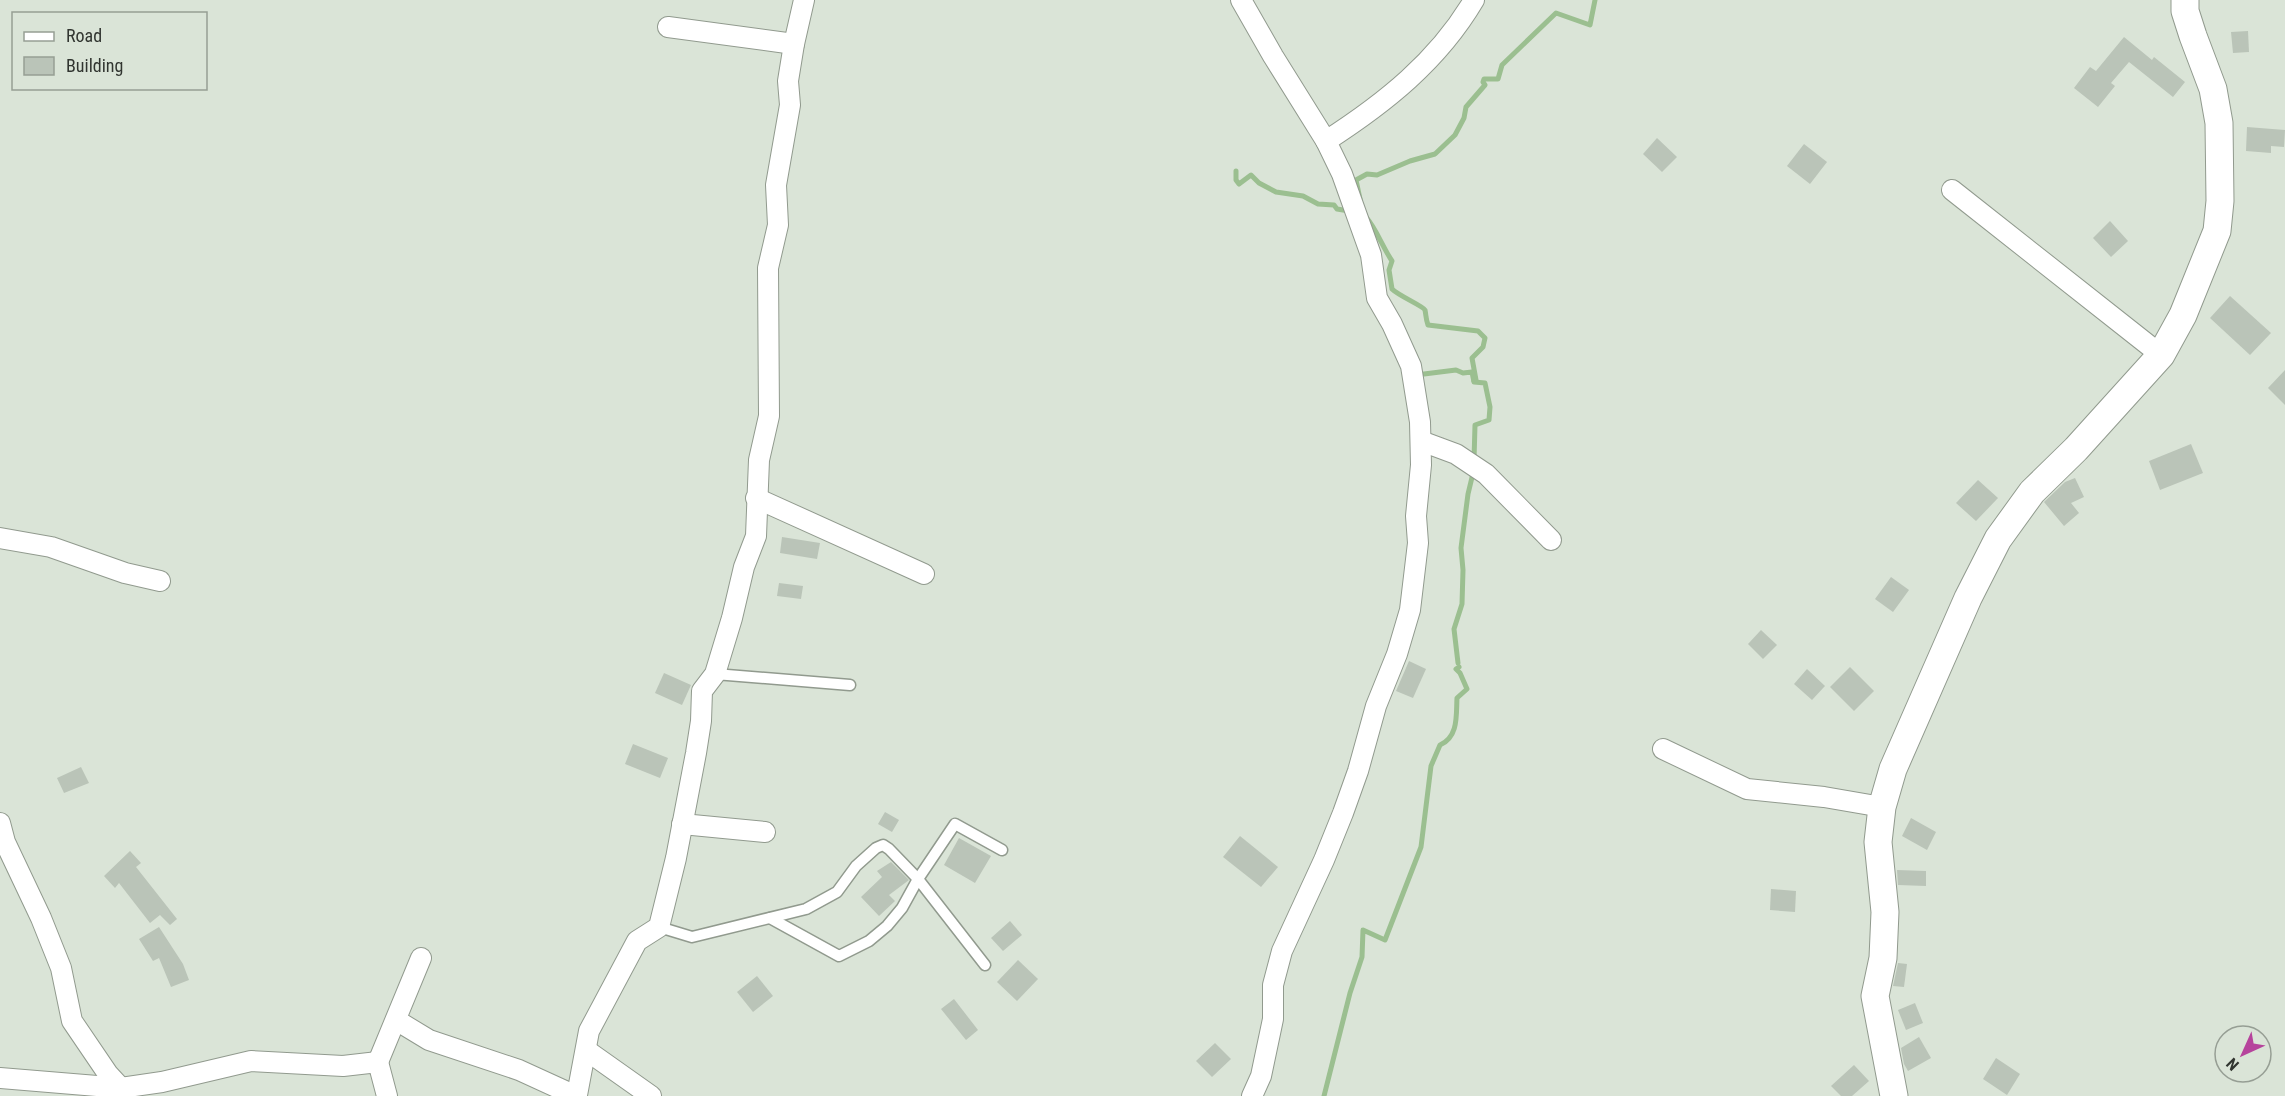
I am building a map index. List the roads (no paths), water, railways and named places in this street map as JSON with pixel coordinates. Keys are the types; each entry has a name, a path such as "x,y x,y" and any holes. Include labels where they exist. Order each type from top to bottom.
{"main road":[{"path":"1894,1096 1875,996 1883,958 1885,912 1878,842 1882,807 1893,769 1968,598 1998,539 2032,492 2076,449 2161,356 2183,315 2217,231 2220,201 2219,123 2213,89 2185,11 2185,0"}],"street":[{"path":"396,1020 429,1040 519,1070 577,1096 589,1031 637,940 659,927 696,753 701,721 702,691 715,674 744,567 756,536 759,460 769,416 768,268 778,225 776,185 790,105 788,81 804,0"},
{"path":"1240,0 1326,141 1342,174 1371,255 1377,298 1411,366 1421,441 1416,516 1418,543 1410,610 1397,654 1376,706 1358,771 1343,813 1324,860 1281,951 1273,985 1273,1019 1261,1076 1251,1096"},
{"path":"1326,141 1364,117 1399,90 1448,37 1474,0"},
{"path":"668,27 794,44"},
{"path":"1952,189 2161,356"},
{"path":"1421,441 1456,454 1486,474 1551,540"},
{"path":"756,498 924,574"},
{"path":"0,538 51,547 125,573 160,581"},
{"path":"1663,749 1747,789 1824,797 1882,807"},
{"path":"0,823 5,842 41,918 61,968 72,1021 108,1074 121,1088"},
{"path":"682,824 765,832"},
{"path":"387,1096 378,1062 422,958"},
{"path":"586,1050 651,1096"},
{"path":"0,1078 161,1089 251,1061 343,1066 378,1062"}],"lane":[{"path":"715,674 850,685"},
{"path":"770,918 839,956 869,941 887,926 902,908 918,879 955,824 1002,849"},
{"path":"659,927 692,936 806,909 837,892 856,866 876,848 883,846 889,849 918,879 985,965"}],"waterway":[{"path":"1360,199 1356,180 1367,174 1377,175 1410,161 1435,154 1455,135 1464,118 1466,107 1485,85 1484,79 1498,79 1502,65 1556,13 1590,25 1595,0"},
{"path":"1236,171 1236,180 1239,184 1251,175 1259,183 1276,192 1303,196 1318,204 1334,205 1337,209 1349,211"},
{"path":"1365,216 1392,261 1389,270 1392,289 1423,308 1428,325 1478,331 1485,338 1483,347 1472,358 1476,380 1474,381"},
{"path":"1424,374 1456,370 1463,373 1472,372 1474,382 1485,383 1490,407 1489,420 1475,425 1474,460"},
{"path":"1458,663 1454,629 1462,604 1461,548 1468,494 1474,469"},
{"path":"1324,1096 1350,993 1362,957 1363,930 1385,940 1421,847 1431,766 1440,745 1451,737 1455,725 1457,698 1467,689 1456,669 1459,667"}]}
